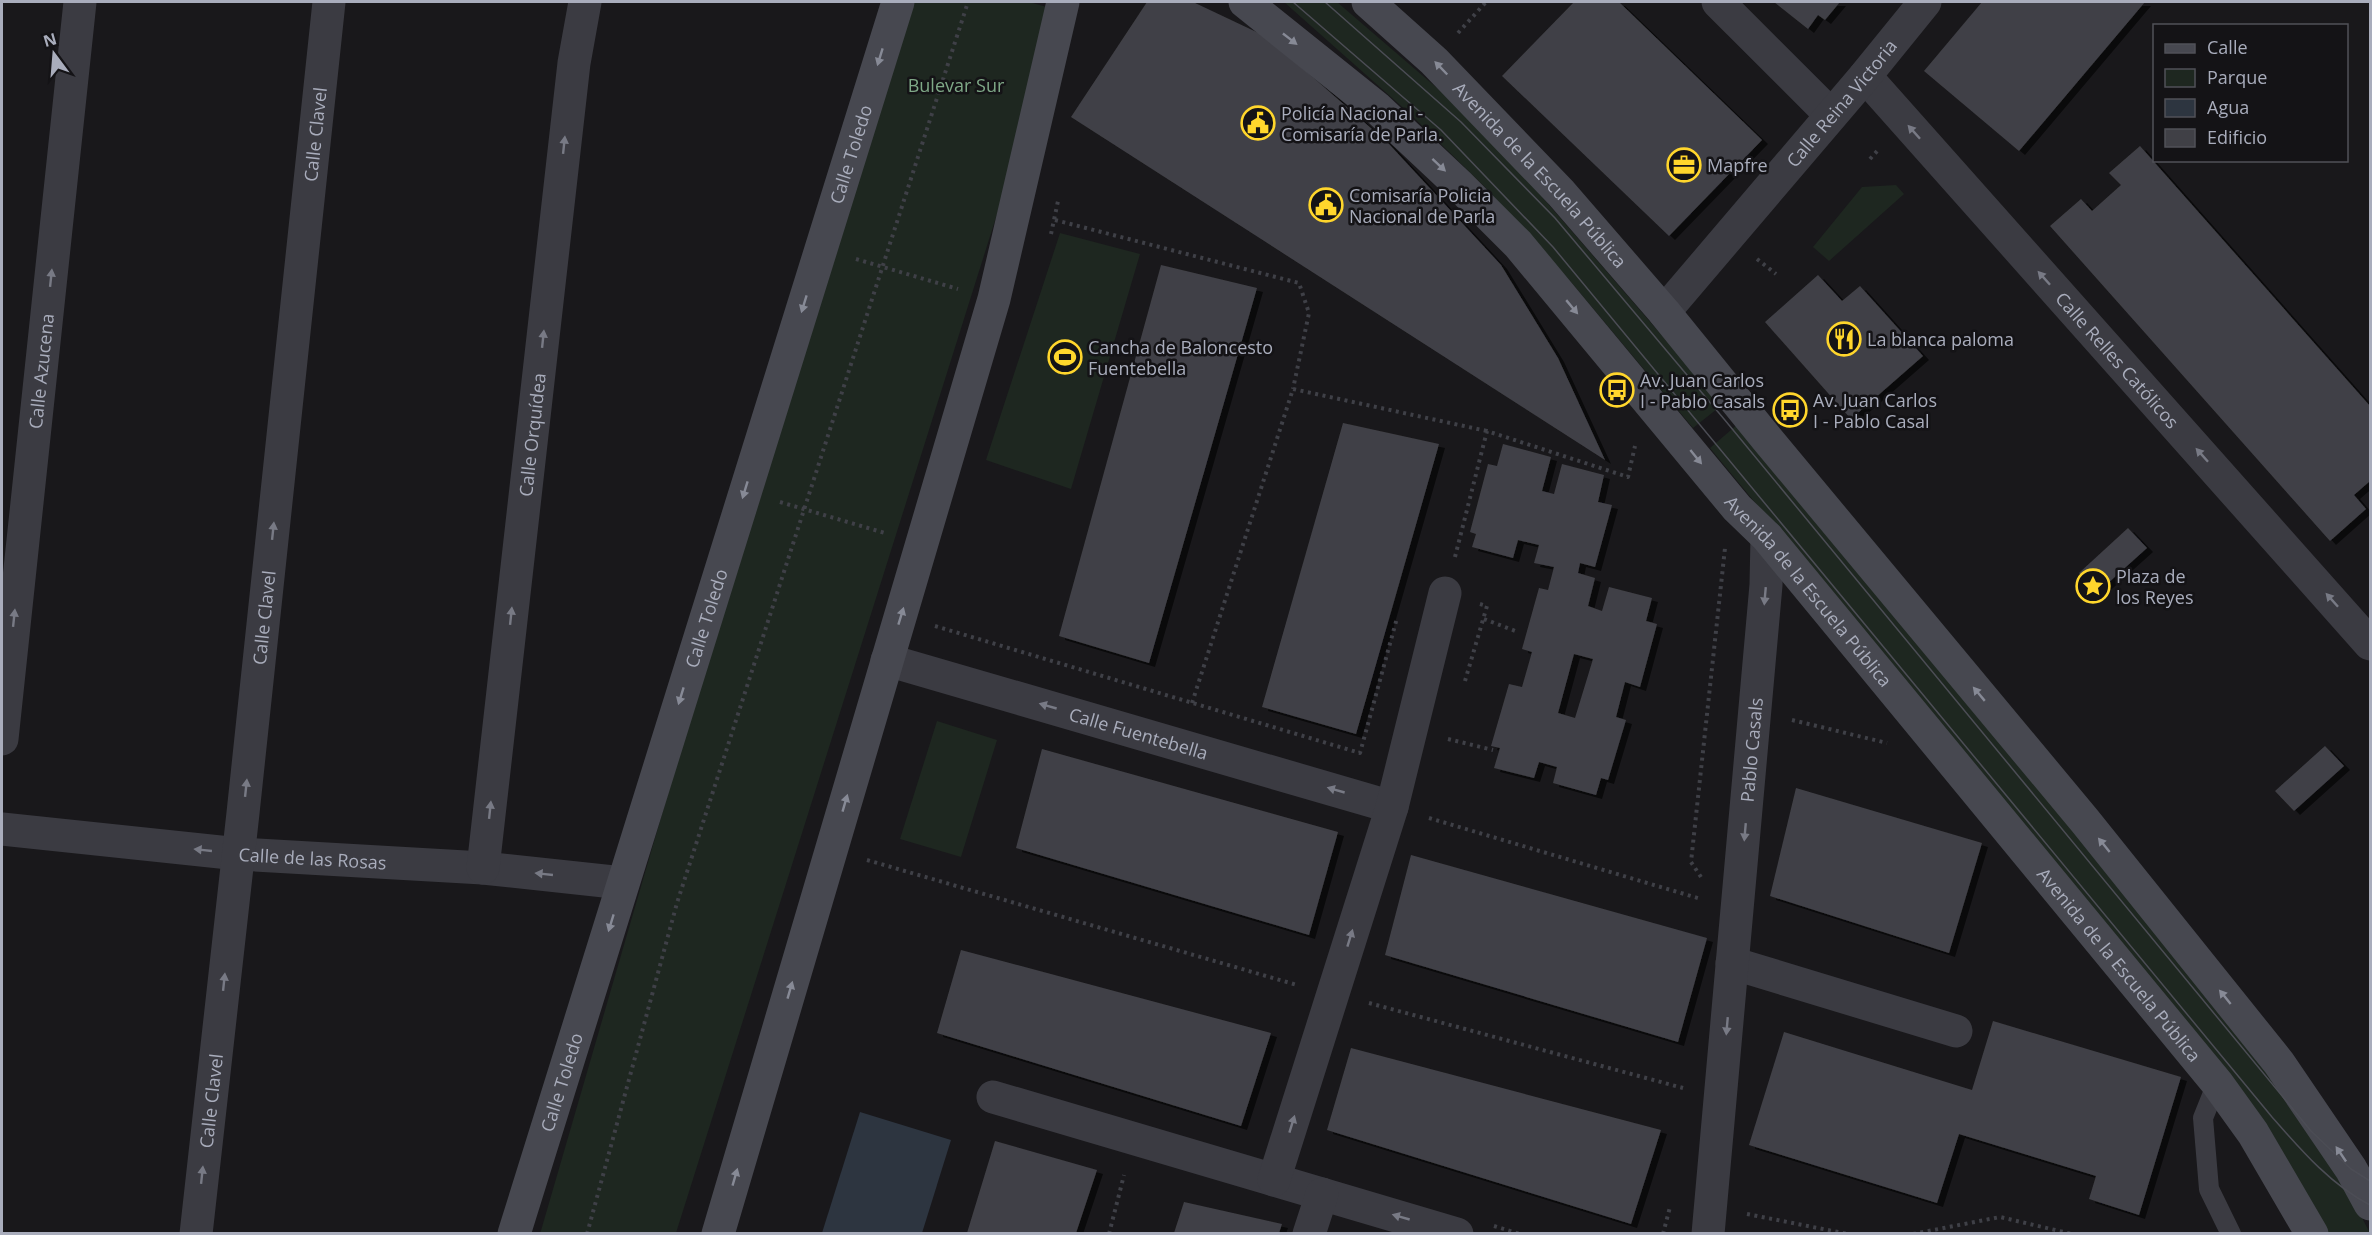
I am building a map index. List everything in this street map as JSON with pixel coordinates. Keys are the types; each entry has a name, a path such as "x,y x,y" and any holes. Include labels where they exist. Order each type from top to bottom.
{"street":[{"name":"Calle Azucena","path":"2,739 80,2"},
{"name":"Calle Clavel","path":"196,1233 239,854 329,2"},
{"name":"Calle Orquídea","path":"483,868 574,63 585,2"},
{"name":"Calle Toledo","path":"514,1233 898,2"},
{"path":"718,1233 994,299 1063,2"},
{"name":"Avenida de la Escuela Pública","path":"1245,2 1376,107 1518,244 1737,508 1767,537 2217,1083 2253,1133 2312,1233"},
{"name":"Avenida de la Escuela Pública","path":"1368,2 1434,61 1561,193 1664,312 2085,822 2279,1064 2351,1169 2370,1204"},
{"path":"1718,2 1831,115"},
{"name":"Calle Reina Victoria","path":"1664,312 1925,2"},
{"name":"Calle Relles Católicos","path":"1865,76 2370,644"},
{"name":"Pablo Casals","path":"1709,1220 1732,963 1729,907 1766,585 1767,537"},
{"path":"1309,1233 1294,1187 1445,593"},
{"name":"Calle Fuentebella","path":"887,660 1392,807"},
{"name":"Calle de las Rosas","path":"2,829 239,854 483,868 623,883"},
{"path":"1732,963 1956,1031"},
{"path":"993,1097 1457,1233"}],"lane":[{"path":"2217,1083 2203,1118 2209,1189 2231,1233"}],"path":[{"path":"587,1233 676,903 968,2"},
{"path":"1869,159 1881,147"},
{"path":"1055,220 1299,284 1308,313 1293,389 1192,703"},
{"path":"821,248 994,299"},
{"path":"1756,258 1776,274"},
{"path":"1293,389 1487,431 1628,477 1638,435"},
{"path":"1445,593 1487,431"},
{"path":"745,492 923,545"},
{"path":"1725,546 1690,862 1729,907"},
{"path":"1484,619 1518,632"},
{"path":"1789,719 1893,745"},
{"path":"1448,739 1493,750"},
{"path":"1392,807 1729,907"},
{"path":"864,859 1304,987"},
{"path":"1362,1001 1688,1089"},
{"path":"1109,1233 1134,1139"},
{"path":"1663,1233 1671,1201"},
{"path":"1913,1233 2000,1217 2072,1233"},
{"path":"1709,1220 1848,1233"}],"green space":[{"name":"Bulevar Sur","path":"898,2 1029,2 1061,11 676,1233 540,1234"},
{"path":"1284,2 1337,2 1437,88 1512,162 1722,405 1693,428 1571,282 1484,186 1409,113"},
{"path":"1896,185 1904,194 1829,261 1813,247 1862,187"},
{"name":"Cancha de Baloncesto Fuentebella","path":"1060,233 1140,254 1071,489 986,460"},
{"path":"1738,424 2283,1086 2317,1133 2370,1233 2328,1233 2216,1061 1710,448"},
{"path":"937,721 997,740 961,857 900,839"}],"water":[{"path":"860,1112 951,1140 922,1233 822,1233"}],"building":[{"name":"Comisaría Policia Nacional de Parla","path":"1147,2 1193,2 1267,37 1389,144 1501,265 1558,358 1605,460 1071,117"},
{"path":"1574,2 1619,2 1762,140 1669,236 1502,76"},
{"path":"1774,2 1840,2 1825,20 1818,15 1808,29"},
{"path":"1982,2 2145,2 2019,151 1924,71"},
{"path":"2140,146 2370,406 2370,481 2354,495 2366,509 2330,541 2050,226 2081,199 2092,211 2121,185 2109,173"},
{"path":"1161,265 1257,288 1149,663 1059,636"},
{"name":"La blanca paloma","path":"1818,275 1842,301 1860,286 1923,356 1851,419 1765,322"},
{"path":"1343,423 1439,444 1356,734 1262,707"},
{"path":"1503,444 1551,457 1542,491 1554,494 1562,464 1604,475 1598,502 1612,505 1595,567 1580,563 1578,573 1595,578 1588,606 1602,611 1609,587 1652,598 1646,621 1657,624 1640,687 1625,682 1616,717 1626,720 1608,780 1601,778 1596,795 1553,783 1557,767 1539,762 1534,778 1494,768 1500,748 1491,746 1509,684 1522,687 1532,652 1522,649 1539,588 1548,590 1554,567 1534,563 1539,545 1518,540 1513,558 1472,547 1476,534 1470,532 1488,464 1497,466","holes":["1574,654 1593,659 1575,718 1558,713"]},
{"path":"2128,528 2147,548 2097,593 2079,573"},
{"path":"2325,746 2344,766 2294,811 2275,791"},
{"path":"1042,749 1338,832 1309,935 1016,848"},
{"path":"1796,788 1982,843 1949,953 1770,896"},
{"path":"1411,855 1707,938 1678,1042 1385,955"},
{"path":"961,950 1271,1033 1241,1126 937,1033"},
{"path":"1993,1021 2181,1077 2139,1215 2089,1199 2096,1176 1959,1134 1937,1203 1749,1145 1784,1032 1972,1090"},
{"path":"1351,1048 1661,1130 1631,1224 1327,1130"},
{"path":"995,1141 1097,1170 1076,1233 967,1233"},
{"path":"1184,1202 1282,1224 1279,1233 1174,1233"}],"tram line":[{"path":"1293,2 1441,130 1553,247 2272,1117 2305,1154 2330,1177 2370,1205"},
{"path":"1325,2 1461,122 1555,218 1724,419 2311,1131 2351,1169 2370,1181"}],"place":[{"name":"Policía Nacional - Comisaría de Parla.","path":"1258,123"},
{"name":"Mapfre","path":"1684,165"},
{"name":"Comisaría Policia Nacional de Parla","path":"1326,205"},
{"name":"La blanca paloma","path":"1844,339"},
{"name":"Cancha de Baloncesto Fuentebella","path":"1065,357"},
{"name":"Av. Juan Carlos I - Pablo Casals","path":"1617,390"},
{"name":"Av. Juan Carlos I - Pablo Casal","path":"1790,410"},
{"name":"Plaza de los Reyes","path":"2093,586"}]}
